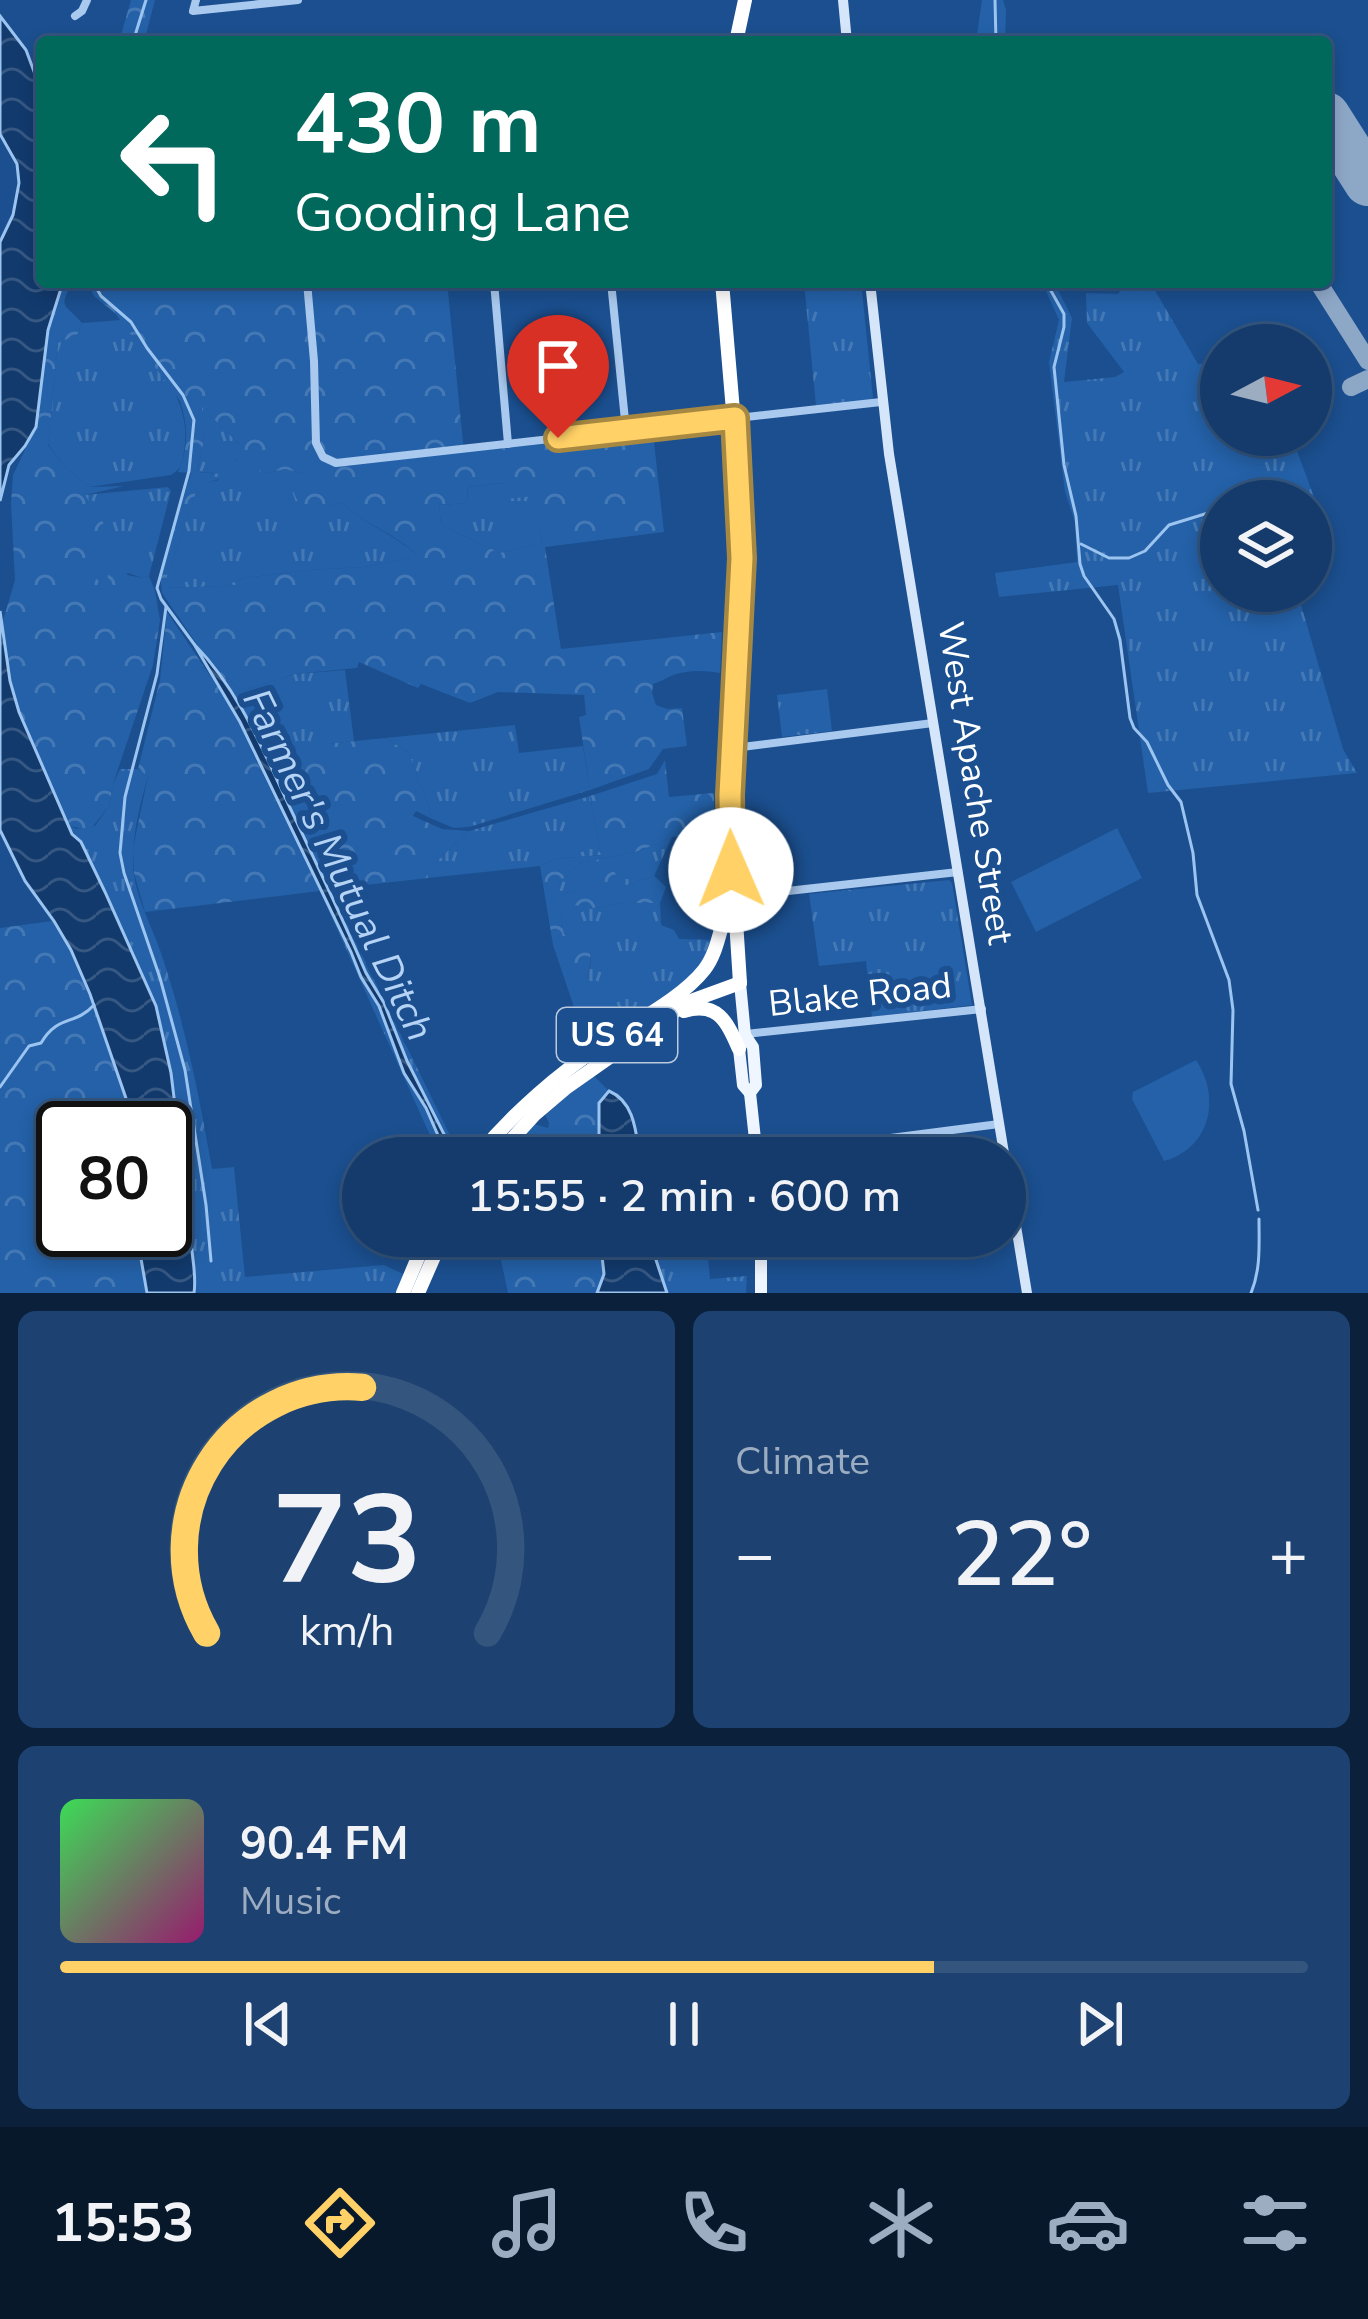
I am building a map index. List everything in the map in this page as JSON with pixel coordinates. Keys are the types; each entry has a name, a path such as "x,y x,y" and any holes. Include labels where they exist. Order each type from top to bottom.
{"highway":[{"path":"737,36 745,0"},
{"name":"US 64","path":"723,288 742,558 730,844 740,982"},
{"name":"US 64","path":"514,1137 704,970 733,898"},
{"path":"656,1016 699,987 740,982"},
{"path":"656,1016 709,1009 742,1042"},
{"name":"US 64","path":"495,1137 558,1076 656,1016"},
{"path":"403,1293 418,1257"},
{"path":"418,1293 433,1257"}],"main road":[{"path":"843,0 846,36"},
{"name":"West Apache Street","path":"871,288 881,402 1028,1293"},
{"path":"740,982 742,1085 750,1093 754,1137"},
{"path":"761,1257 761,1293"}],"street":[{"path":"75,16 87,0"},
{"path":"194,5 298,0"},
{"path":"308,288 316,443 318,452 329,461 349,464 881,402"},
{"path":"495,288 508,444"},
{"path":"612,288 626,430"},
{"path":"732,748 934,723"},
{"path":"733,898 958,872"},
{"name":"Blake Road","path":"742,1042 982,1009"},
{"path":"901,1137 1000,1124"}],"green space":[{"path":"131,0 155,0 146,36 121,36"},
{"path":"982,0 1003,0 1005,36 977,36"},
{"path":"61,288 69,288 65,304 82,323 77,335 58,343 48,445 89,487 124,486 85,495 106,527 119,537 121,552 85,565 107,591 108,571 149,576 160,620 153,665 109,806 90,830 69,826 19,712 2,624 15,580 13,475 36,427 48,330"},
{"path":"90,288 448,288 464,452 653,433 664,532 545,547 561,649 722,632 720,673 682,673 653,684 656,705 682,708 687,746 663,749 649,769 590,790 579,717 586,715 584,695 498,692 470,703 421,684 418,688 359,662 357,668 295,674 241,691 205,656 162,593 160,573 191,473 178,472 185,419 180,401 115,313","holes":["202,407 238,443 235,463 269,473 285,469 304,474 306,480 293,489 300,504 312,508 343,503 416,554 364,567 244,578 224,586 167,588 198,486 231,475 197,472 204,440","503,483 506,499 535,496 542,546 500,553 441,525 439,505 468,503 467,487"]},
{"path":"805,288 862,288 873,398 816,406"},
{"path":"1045,288 1057,288 1072,318 1064,382 1124,372 1087,323 1086,293 1154,288 1200,364 1200,456 1299,456 1308,480 1200,480 1200,612 1303,612 1343,749 1357,773 1148,793 1118,585 999,597 995,573 1077,562 1049,362 1059,320"},
{"path":"121,320 177,397 185,432 183,456 171,475 89,487 64,466 48,444 58,342 77,335 82,323"},
{"path":"200,404 238,443 241,452 235,462 269,473 285,469 304,474 328,506 343,503 416,554 364,567 244,578 224,586 167,588 198,485 219,480 214,473 197,472 204,440"},
{"path":"504,483 536,496 542,547 500,553 441,525 439,505 468,503 467,487"},
{"path":"168,487 171,491 149,576 128,573 108,594 84,564 106,527 84,495"},
{"path":"167,612 227,701 320,891 145,912 134,873 133,848 148,776 138,769 160,680"},
{"path":"210,661 241,691 295,674 345,670 354,741 268,751 451,1137 445,1137 407,1061 259,740"},
{"path":"204,664 227,696 270,782 439,1137 431,1137 252,751"},
{"path":"827,689 832,731 782,737 777,695"},
{"path":"515,725 519,753 583,746 590,790 454,828 430,818 408,752 385,738"},
{"path":"385,738 408,752 431,812 430,818 416,811 413,816 442,829 469,831 427,866 428,878 330,889 267,750"},
{"path":"665,760 669,797 714,793 714,834 672,837 639,851 580,863 559,882 558,891 571,893 593,875 613,870 624,886 654,876 666,887 660,903 595,908 566,904 561,916 564,934 590,949 578,1019 553,945 540,866 555,859 601,855 590,796 657,774"},
{"path":"120,769 138,769 148,776 135,832 135,878 179,1013 212,1169 234,1167 245,1277 384,1265 403,1274 396,1293 194,1293 192,1101 174,1101 156,1006 105,892 69,826 95,826 109,806"},
{"path":"590,796 601,855 428,878 426,866 469,831"},
{"path":"1117,828 1142,878 1036,932 1011,882"},
{"path":"672,837 654,876 624,886 582,885 571,893 558,891 559,882 580,863 639,851"},
{"path":"949,880 972,1005 872,1017 866,961 819,966 809,894"},
{"path":"566,903 595,908 660,903 661,925 674,930 679,939 714,940 698,970 589,1045 578,1017 590,950 564,934 561,916"},
{"path":"120,912 146,1101 36,1101 36,1257 167,1257 172,1293 0,1293 0,928"},
{"path":"1196,1060 1208,1090 1207,1120 1192,1145 1164,1161 1132,1099 1133,1092"},
{"path":"593,1075 609,1091 599,1103 599,1137 522,1137 534,1124 548,1128 545,1114"},
{"path":"602,1257 604,1274 597,1293 508,1293 501,1260"},
{"path":"655,1257 708,1257 710,1279 747,1276 746,1293 667,1293"}],"water":[{"path":"0,16 26,50 36,77 36,288 61,288 48,330 36,427 9,465 0,501 0,242 13,215 19,183 17,164 0,134"},
{"path":"0,611 19,712 156,1006 174,1101 127,1101 71,950 25,881 0,830"},
{"path":"194,644 225,682 250,724 445,1137 439,1137 404,1073 379,1006 240,722"},
{"path":"609,1091 618,1096 629,1110 636,1137 599,1137 599,1103"},
{"path":"192,1246 194,1293 147,1293 141,1257 192,1257"},
{"path":"602,1257 655,1257 667,1293 597,1293 604,1274"}],"waterway":[{"name":"Farmer's Mutual Ditch","path":"135,36 146,0"},
{"path":"995,0 996,36"},
{"name":"Farmer's Mutual Ditch","path":"96,288 131,322 183,395 194,420 189,471 157,588 194,644"},
{"path":"1049,288 1064,314 1054,367 1080,564 1114,619 1134,728 1181,802 1197,895 1229,980 1231,1084 1258,1210"},
{"path":"1081,544 1109,558 1129,558 1145,551 1169,525 1200,515"},
{"path":"166,607 157,674 125,797 120,853 185,1070 211,1261"},
{"path":"0,1087 29,1046 41,1043 54,1028 94,1005"},
{"path":"1251,1293 1258,1266 1259,1219"}],"taxiway":[{"path":"1322,288 1368,361"},
{"path":"1351,387 1368,379"}],"runway":[{"path":"1332,125 1368,182"}],"route":[{"path":"558,438 735,418 742,558 730,795 731,870"}]}
